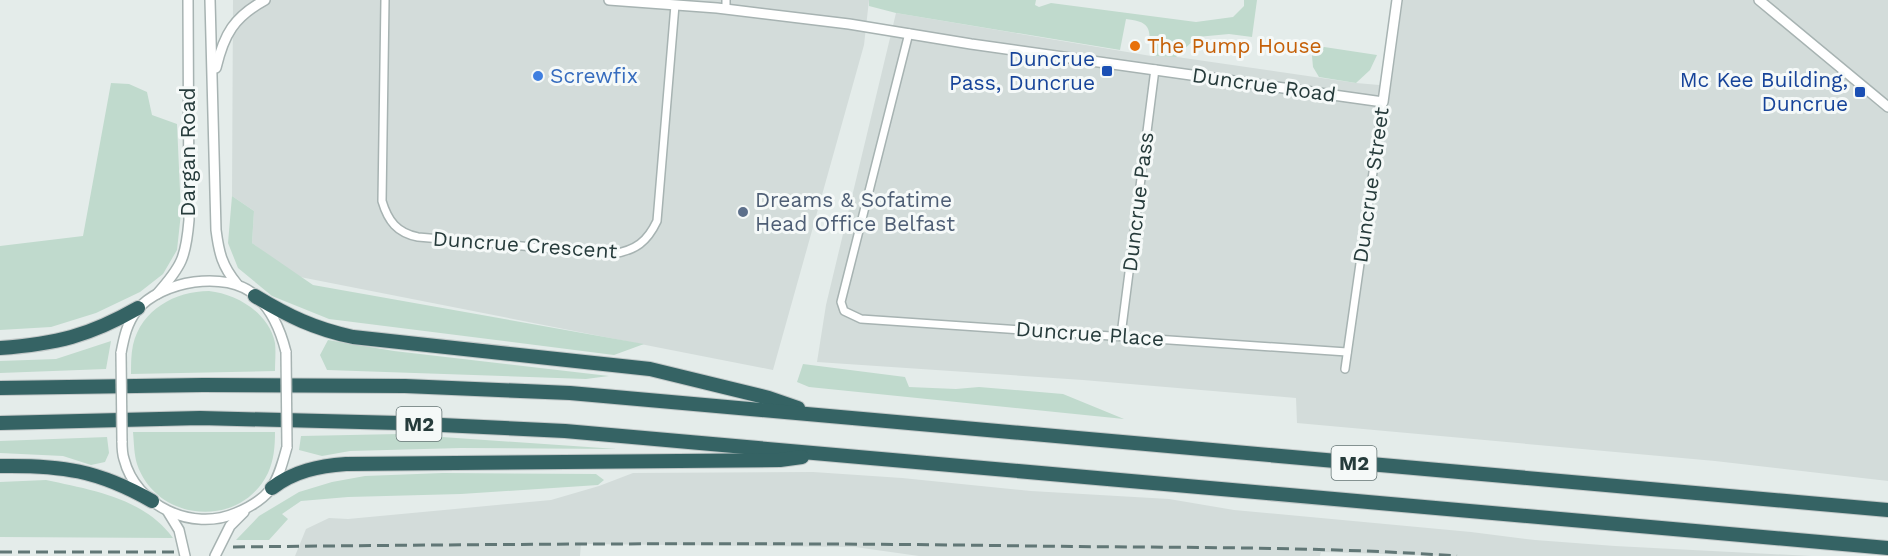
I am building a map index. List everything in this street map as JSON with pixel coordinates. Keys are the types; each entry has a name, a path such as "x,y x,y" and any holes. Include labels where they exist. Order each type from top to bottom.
{"highway":[{"path":"255,296 312,326 353,337 650,369 769,398 821,416"},
{"path":"0,348 41,345 71,338 111,324 138,308"},
{"name":"M2","path":"0,388 192,385 405,386 570,393 1888,510"},
{"name":"M2","path":"0,423 200,418 399,423 565,431 1888,548"},
{"path":"272,488 298,473 323,466 346,464 780,459 837,454"},
{"path":"0,466 67,468 92,474 132,490 152,501"}],"street":[{"name":"Dargan Road","path":"157,294 182,262 189,220 188,0"},
{"name":"Dargan Road","path":"210,0 216,230 218,250 225,270 237,284"},
{"path":"213,78 227,33 245,13 265,0"},
{"name":"Duncrue Crescent","path":"385,0 382,201 386,215 395,228 407,235 418,237 613,254 627,252 638,246 650,236 657,221 675,4"},
{"name":"Duncrue Road","path":"609,0 726,5 1383,102"},
{"name":"Duncrue Street","path":"1345,369 1397,0"},
{"path":"1759,0 1888,107"},
{"name":"Duncrue Place","path":"909,33 841,302 844,311 861,319 1347,352"},
{"name":"Duncrue Pass","path":"1121,335 1155,69"},
{"path":"215,556 230,526 272,488 283,464 287,447 286,352 282,336 274,320 255,296 237,284 218,280 185,284 157,294 138,308 124,333 121,353 124,459 130,473 152,501 168,512 195,519 213,520 248,508"},
{"path":"168,512 179,530 185,556"}],"shaded area":[{"path":"233,0 869,0 864,45 773,370 295,276 252,243 254,211 232,196"},
{"path":"1403,0 1888,0 1888,481 1715,461 1297,423 1296,398 1083,380 817,362 826,305 896,13 1151,56 1177,57 1391,86"},
{"path":"813,472 1031,491 1169,499 1234,510 1535,540 1812,556 1450,556 1321,552 1320,556 919,556 855,547 581,544 580,556 295,556 306,529 329,518 348,519 551,500 633,473"}],"green space":[{"path":"869,0 1036,0 1035,5 1039,7 1051,3 1196,22 1233,17 1244,6 1244,0 1257,0 1252,37 1229,34 1197,37 1176,57 1151,56 1148,29 1146,25 1135,20 1126,19 1120,50 896,13 869,6"},
{"path":"1311,45 1377,55 1370,70 1356,83 1319,77 1313,67"},
{"path":"111,83 129,84 147,92 152,115 177,124 181,213 177,250 163,274 140,292 96,313 51,327 0,330 0,246 83,236"},
{"path":"232,196 254,211 252,243 313,285 644,344 614,355 329,319 272,296 238,268 228,243"},
{"path":"209,291 241,301 259,314 272,332 275,343 275,371 131,374 133,345 143,322 161,305 172,299"},
{"path":"328,340 394,351 609,376 586,379 327,370 320,355"},
{"path":"111,341 106,369 0,373 0,361 56,359"},
{"path":"803,364 905,377 909,387 956,389 979,387 1063,394 1124,419 809,387 797,382"},
{"path":"133,432 275,432 274,453 268,473 255,491 239,504 220,510 200,512 180,508 162,498 147,484 137,464"},
{"path":"399,434 617,449 461,448 350,451 322,456 299,450 301,436"},
{"path":"107,437 109,453 105,462 91,465 63,456 0,453 0,441"},
{"path":"443,473 596,474 604,480 598,485 301,501 282,514 288,519 269,540 236,540 259,516 299,492 332,482 365,476"},
{"path":"46,480 99,492 132,505 161,524 173,538 0,537 0,482"}],"railway":[{"path":"233,547 633,544 933,545 1298,549 1457,556"},
{"path":"0,552 177,552"}],"place":[{"name":"The Pump House","path":"1135,46"},
{"name":"Duncrue Pass, Duncrue","path":"1107,71"},
{"name":"Screwfix","path":"538,76"},
{"name":"Mc Kee Building, Duncrue","path":"1860,92"},
{"name":"Dreams & Sofatime Head Office Belfast","path":"743,212"}]}
